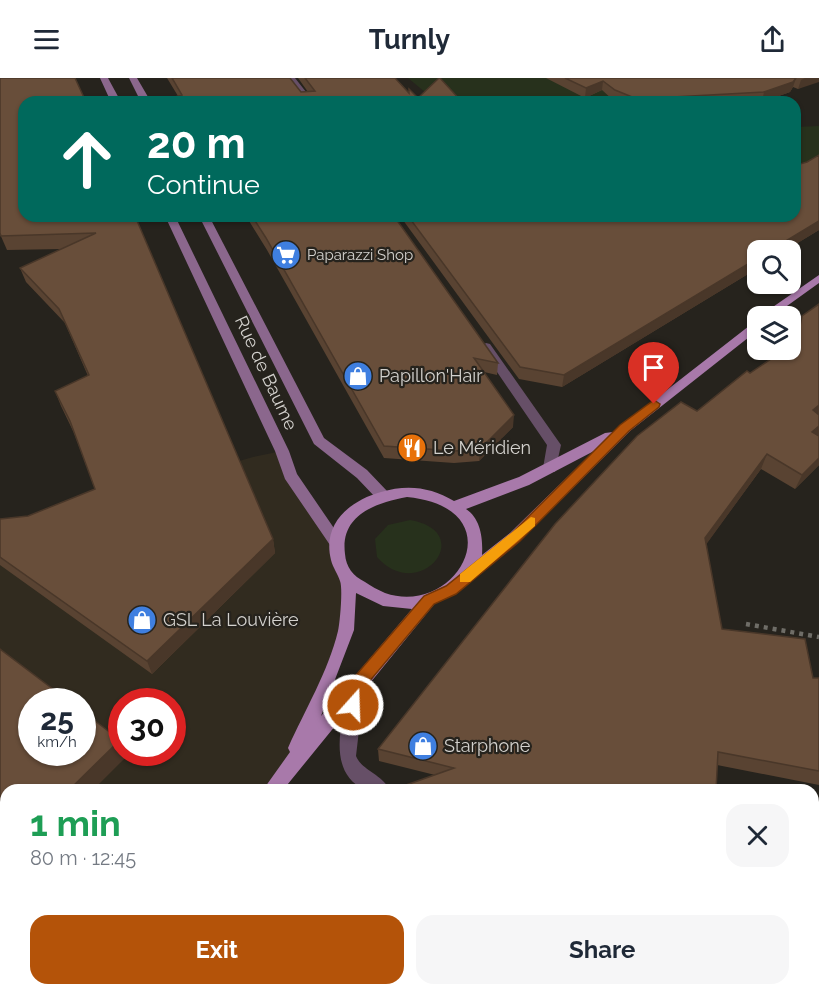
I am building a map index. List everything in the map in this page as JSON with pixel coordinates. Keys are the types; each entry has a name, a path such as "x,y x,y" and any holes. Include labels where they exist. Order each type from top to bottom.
{"main road":[{"path":"104,78 113,96"},
{"path":"134,78 143,96"},
{"name":"Rue de Baume","path":"173,222 282,452 290,475 335,541"},
{"name":"Rue de Baume","path":"207,222 319,441 362,474 382,495"},
{"path":"780,306 819,278"},
{"path":"467,576 476,555 474,532 467,519 455,507 436,497 407,492 382,495 365,502 351,512 340,526 335,541 339,564 349,581 365,593 385,600 407,603 429,600 451,590 515,537 625,428 747,332"},
{"path":"455,507 524,482 625,428"},
{"path":"288,768 323,693 346,630 349,581"},
{"path":"276,784 429,600"}],"street":[{"path":"290,78 304,96"},
{"path":"475,332 554,445 550,468"},
{"path":"356,687 347,756 352,768 372,784"}],"path":[{"path":"746,624 819,637"}],"shaded area":[{"path":"282,451 335,541 349,581 346,630 288,768 276,784 0,784 0,538 188,476"}],"green space":[{"path":"408,78 636,78 676,96 430,96"},
{"path":"819,126 819,160 801,163 801,127"},
{"path":"410,520 430,527 440,538 441,550 435,561 424,570 410,573 393,570 377,557 375,539 388,525"}],"building":[{"path":"0,78 75,78 83,96 18,96 18,222 138,222 273,539 147,661 0,557 0,519 28,516 95,489 70,421 55,391 89,375 59,309 20,268 96,233 1,236"},
{"path":"172,78 290,78 301,92 315,91 305,78 395,78 409,93 409,89 416,96 178,96 182,95"},
{"path":"439,78 456,96 420,96"},
{"path":"565,78 796,78 793,82 764,92 691,96 630,96 615,90 603,81 586,88"},
{"path":"819,155 819,221 788,240 747,240 747,265 564,375 520,367 412,222 801,222 801,164"},
{"path":"256,222 398,222 498,363 474,358 514,415 480,449 455,451 384,446"},
{"path":"819,304 819,405 813,410 819,415 819,426 812,432 819,436 819,458 802,475 767,454 705,538 722,629 805,639 813,678 819,678 819,771 718,752 716,784 409,784 454,768 378,749 555,524 637,436 681,402 697,411 747,371 750,373 770,360 801,360 802,316"},
{"path":"0,649 52,688 18,688 18,766 93,766 75,784 0,784"},
{"path":"96,722 108,731 108,752 96,764"}],"slow traffic":[{"path":"465,578 531,522"}],"place":[{"name":"Paparazzi Shop","path":"286,255"},
{"name":"Papillon'Hair","path":"358,376"},
{"name":"Le Méridien","path":"412,448"},
{"name":"GSL La Louvière","path":"142,620"},
{"name":"Starphone","path":"423,746"}],"route":[{"path":"353,705 356,687 429,600 451,590 515,537 625,428 654,404"}]}
